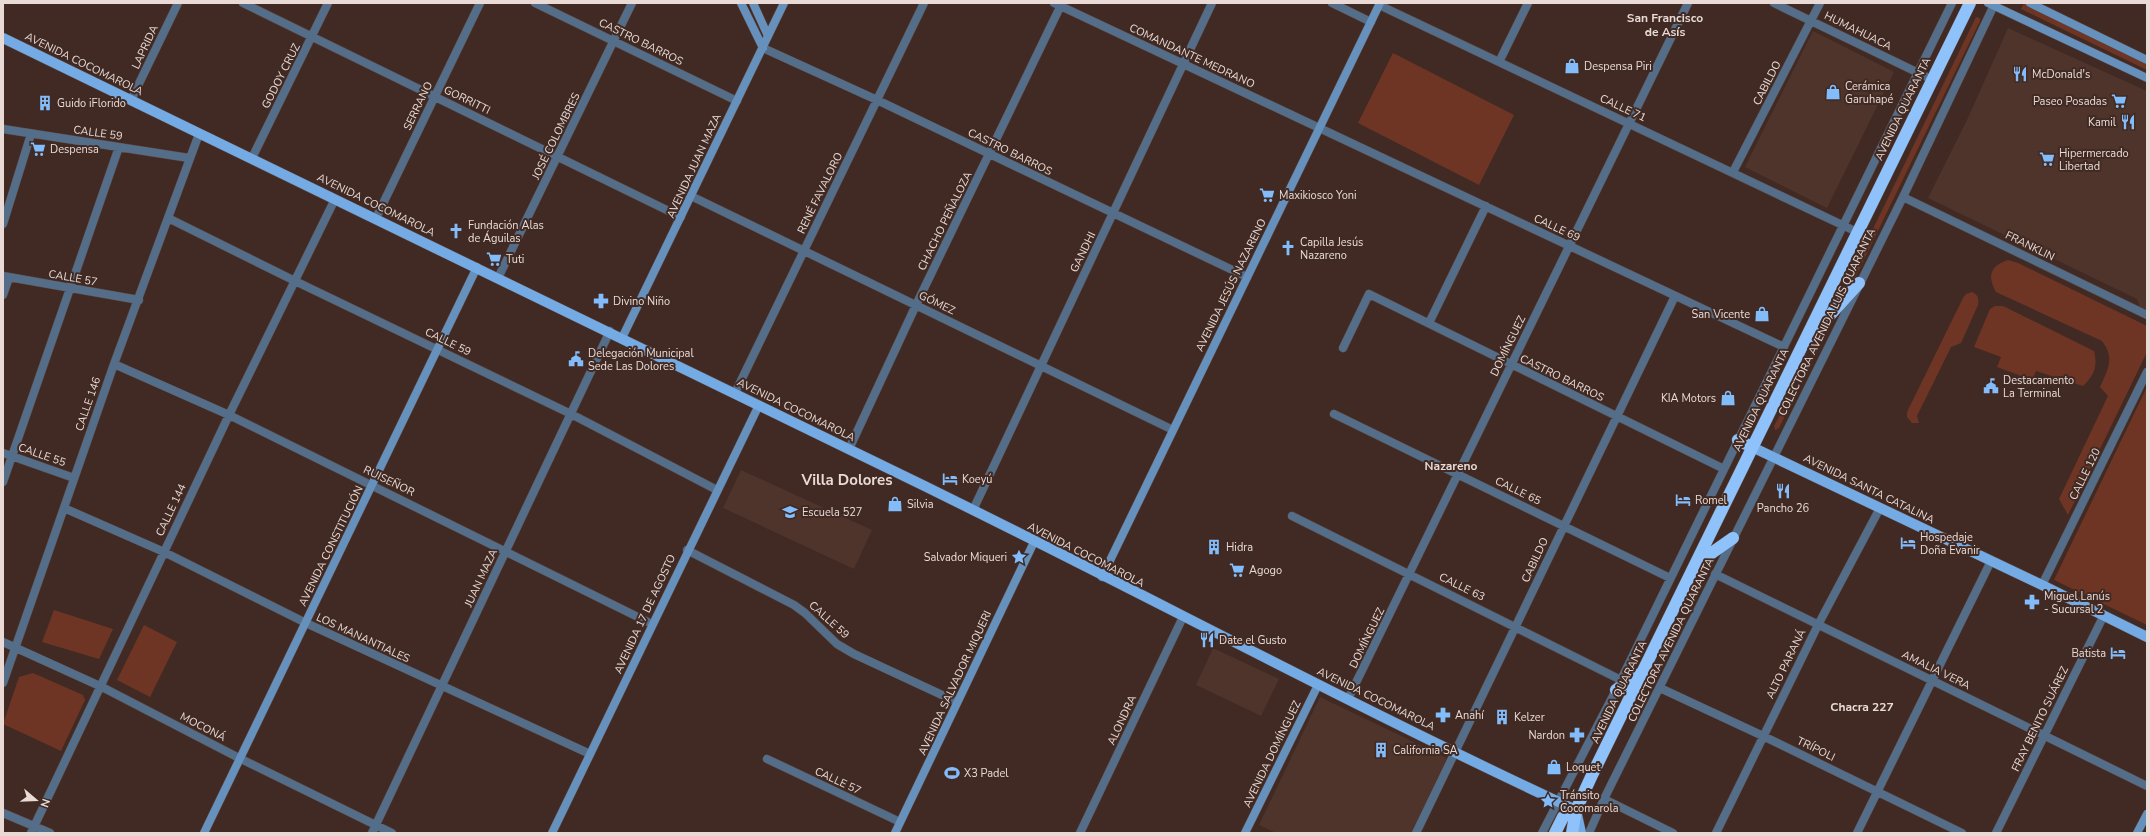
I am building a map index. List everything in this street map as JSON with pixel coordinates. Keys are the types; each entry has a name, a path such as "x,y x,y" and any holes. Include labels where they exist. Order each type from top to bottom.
{"highway":[{"name":"AVENIDA QUARANTA","path":"1572,833 1576,810 1970,3"},
{"path":"1802,346 1859,283"},
{"path":"1738,440 1752,447"},
{"path":"1695,565 1733,538"},
{"path":"1618,685 1644,671"},
{"name":"AVENIDA QUARANTA","path":"1555,833 1563,817 1576,810"}],"main road":[{"path":"741,3 763,48"},
{"path":"753,3 768,36"},
{"name":"AVENIDA JUAN MAZA","path":"622,338 784,3"},
{"path":"2030,3 2147,60"},
{"name":"AVENIDA JESÚS NAZARENO","path":"1102,577 1320,129 1379,4"},
{"path":"1992,4 2147,78"},
{"name":"AVENIDA COCOMAROLA","path":"3,38 199,134 252,158 610,331 972,510 1318,685 1576,810"},
{"name":"AVENIDA CONSTITUCIÓN","path":"204,833 477,267"},
{"name":"AVENIDA 17 DE AGOSTO","path":"552,833 759,405"},
{"name":"AVENIDA SANTA CATALINA","path":"1752,447 1991,560 2147,637"},
{"name":"AVENIDA SALVADOR MIQUERI","path":"895,833 1034,542"},
{"name":"AVENIDA DOMÍNGUEZ","path":"1246,833 1318,685"},
{"path":"1576,810 1581,833"},
{"path":"2137,833 2147,814"}],"street":[{"name":"LAPRIDA","path":"131,100 178,3"},
{"name":"GORRITTI","path":"243,3 681,217"},
{"name":"GODOY CRUZ","path":"252,158 328,3"},
{"name":"SERRANO","path":"376,218 480,3"},
{"name":"CASTRO BARROS","path":"535,3 737,101"},
{"name":"JOSÉ COLOMBRES","path":"498,278 559,157 632,3"},
{"name":"RENÉ FAVALORO","path":"735,393 924,3"},
{"name":"GANDHI","path":"972,510 1114,214 1182,64 1212,3"},
{"path":"1332,3 1371,22"},
{"path":"1499,62 1528,3"},
{"name":"DOMÍNGUEZ","path":"1348,699 1688,3"},
{"name":"HUMAHUACA","path":"1774,3 1933,80"},
{"name":"CABILDO","path":"1733,172 1820,3"},
{"path":"1542,833 1557,801 1618,685 1952,3"},
{"name":"COMANDANTE MEDRANO","path":"1059,4 1320,129"},
{"name":"CHACHO PEÑALOZA","path":"849,449 916,305 990,155 1059,4"},
{"name":"CALLE 71","path":"1379,4 1857,232"},
{"path":"1903,197 1992,4"},
{"name":"CASTRO BARROS","path":"763,48 877,100 1247,277"},
{"name":"CALLE 59","path":"3,129 189,158"},
{"name":"CALLE 69","path":"1320,129 1784,347"},
{"path":"3,224 6,202 31,134"},
{"name":"CALLE 146","path":"3,683 114,364 139,300 189,158 199,134"},
{"path":"3,482 119,147"},
{"name":"GÓMEZ","path":"691,196 1173,430"},
{"name":"COLECTORA AVENIDA LUIS QUARANTA","path":"1773,457 1903,197"},
{"name":"FRANKLIN","path":"1903,197 2147,315"},
{"name":"CALLE 144","path":"33,829 102,687 229,415 335,199"},
{"path":"1429,323 1486,206"},
{"name":"CALLE 59","path":"168,218 571,414 717,490"},
{"path":"3,295 6,277"},
{"name":"CALLE 57","path":"6,277 139,300"},
{"name":"CASTRO BARROS","path":"1343,348 1369,294 1724,469"},
{"name":"CABILDO","path":"1416,833 1675,296"},
{"name":"JUAN MAZA","path":"372,833 610,331"},
{"name":"RUISEÑOR","path":"114,364 229,415 652,624"},
{"name":"CALLE 120","path":"2042,585 2147,372"},
{"name":"CALLE 65","path":"1334,414 1670,578"},
{"name":"CALLE 55","path":"3,453 74,478"},
{"name":"COLECTORA AVENIDA QUARANTA","path":"1589,833 1604,799 1773,457"},
{"name":"LOS MANANTIALES","path":"64,508 164,552 306,623 590,754"},
{"name":"ALTO PARANÁ","path":"1716,833 1818,624 1880,508"},
{"name":"CALLE 63","path":"1292,516 1516,626 1618,685"},
{"name":"CALLE 59","path":"688,550 806,612 837,644 854,654 957,702"},
{"path":"1857,833 1991,560"},
{"name":"AMALIA VERA","path":"1715,574 2147,786"},
{"name":"FRAY BENITO SUÁREZ","path":"1996,833 2104,615"},
{"name":"ALONDRA","path":"1080,833 1183,617"},
{"name":"MOCONÁ","path":"3,642 102,687 239,758 392,833"},
{"name":"TRÍPOLI","path":"1660,688 1763,736 1962,833"},
{"name":"CALLE 57","path":"767,759 900,822"},
{"path":"1604,799 1673,833"},
{"path":"3,812 33,829 50,833"}],"shaded area":[{"path":"2024,3 2147,63 2147,70 2021,9"},
{"path":"1976,17 1980,18 1980,21 1854,280 1835,307"},
{"name":"Hipermercado Libertad","path":"2008,28 2147,91 2147,312 2140,309 2137,299 1928,198 1967,120"},
{"name":"Cerámica Garuhapé","path":"1813,31 1894,72 1827,208 1745,167"},
{"path":"1393,53 1514,115 1479,185 1358,123"},
{"path":"2008,260 2018,263 2147,326 2147,352 2068,515 2059,499 2108,396 2100,387 2108,369 2108,353 2102,341 1996,292 1991,276 1992,272 1997,265"},
{"path":"1972,292 1978,297 1978,305 1961,343 1951,347 1917,416 1919,423 1912,423 1907,417 1907,412 1963,298 1966,294"},
{"path":"1995,306 2003,306 2094,351 2096,361 2090,378 2083,386 2036,371 2032,380 1997,367 2001,357 1974,347 1990,309"},
{"path":"1829,327 1779,428 1775,430 1774,426"},
{"path":"2147,387 2147,625 2054,580"},
{"path":"741,470 872,530 854,569 723,508"},
{"path":"54,610 113,629 99,659 42,642"},
{"path":"144,625 177,642 150,697 117,680"},
{"path":"1213,648 1279,679 1261,716 1196,685"},
{"path":"33,673 83,695 85,700 61,751 3,724 19,677"},
{"path":"1320,697 1447,758 1411,833 1276,833 1259,825"}],"place":[{"name":"Despensa Piri","path":"1572,66"},
{"name":"McDonald's","path":"2020,74"},
{"name":"Cerámica Garuhapé","path":"1833,92"},
{"name":"Paseo Posadas","path":"2119,101"},
{"name":"Guido iFlorido","path":"45,103"},
{"name":"Kamil","path":"2128,122"},
{"name":"Despensa","path":"38,149"},
{"name":"Hipermercado Libertad","path":"2047,159"},
{"name":"Maxikiosco Yoni","path":"1267,195"},
{"name":"Fundación Alas de Águilas","path":"456,231"},
{"name":"Capilla Jesús Nazareno","path":"1288,248"},
{"name":"Tuti","path":"494,259"},
{"name":"Divino Niño","path":"601,301"},
{"name":"San Vicente","path":"1762,314"},
{"name":"Delegación Municipal Sede Las Dolores","path":"576,359"},
{"name":"Destacamento La Terminal","path":"1991,386"},
{"name":"KIA Motors","path":"1728,398"},
{"name":"Koeyú","path":"950,479"},
{"name":"Pancho 26","path":"1783,491"},
{"name":"Romel","path":"1683,500"},
{"name":"Silvia","path":"895,504"},
{"name":"Escuela 527","path":"790,512"},
{"name":"Hospedaje Doña Evanir","path":"1908,543"},
{"name":"Hidra","path":"1214,547"},
{"name":"Salvador Miqueri","path":"1019,557"},
{"name":"Agogo","path":"1237,570"},
{"name":"Miguel Lanús - Sucursal 2","path":"2032,602"},
{"name":"Date el Gusto","path":"1207,640"},
{"name":"Batista","path":"2118,653"},
{"name":"Anahí","path":"1443,715"},
{"name":"Kelzer","path":"1502,717"},
{"name":"Nardon","path":"1577,735"},
{"name":"California SA","path":"1381,750"},
{"name":"Loquet","path":"1554,767"},
{"name":"X3 Padel","path":"952,773"},
{"name":"Tránsito Cocomarola","path":"1548,801"}],"district":[{"name":"San Francisco de Asís","path":"1665,25"},
{"name":"Nazareno","path":"1451,466"},
{"name":"Villa Dolores","path":"847,480"},
{"name":"Chacra 227","path":"1862,707"}]}
